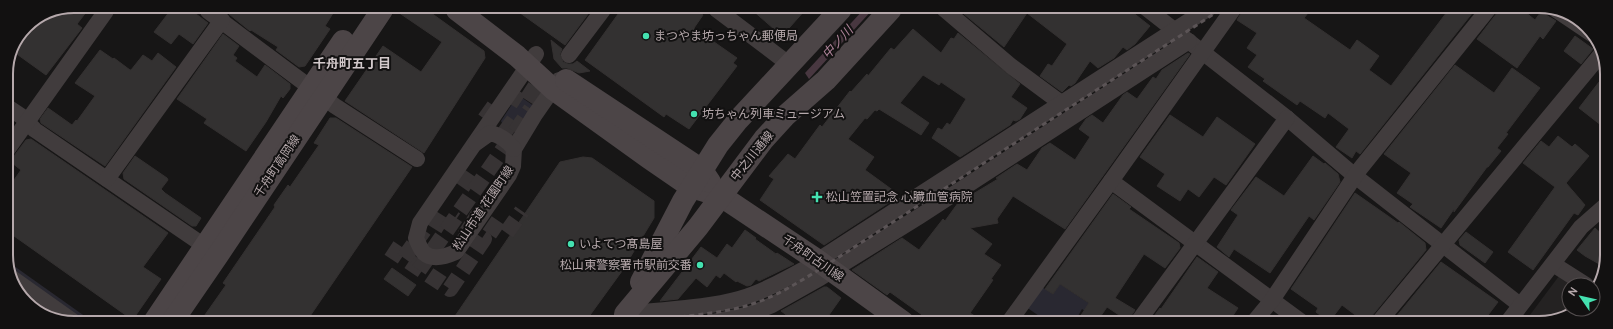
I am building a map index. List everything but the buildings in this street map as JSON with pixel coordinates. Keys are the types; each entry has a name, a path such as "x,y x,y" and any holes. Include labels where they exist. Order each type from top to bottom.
{"street":[{"path":"13,141 105,13"},
{"path":"211,13 317,92 417,159"},
{"name":"千舟町高岡線","path":"175,316 212,251 317,92 362,13"},
{"name":"千舟町高岡線","path":"317,92 380,13"},
{"path":"462,13 532,60 557,83"},
{"path":"486,13 526,44 532,60"},
{"path":"569,54 602,13"},
{"path":"721,13 790,65"},
{"path":"624,316 696,178 718,144 738,120 837,13"},
{"name":"中之川通線","path":"625,316 684,245 764,139 785,116 826,80 887,13"},
{"path":"949,13 1011,66 1061,103"},
{"path":"1152,13 1287,118 1355,176 1520,305"},
{"path":"740,316 750,314 772,305 824,265 1061,103 1201,13"},
{"path":"1013,316 1202,52 1232,13"},
{"path":"1259,316 1272,300 1355,176 1485,13"},
{"path":"107,179 222,20"},
{"path":"636,316 716,304 738,299 783,281 806,268 824,265 920,216 1189,41"},
{"path":"1384,316 1597,57"},
{"name":"松山市道 花園町線","path":"474,144 490,133 496,134 504,139 514,149 515,153 513,166 509,175 456,252 446,257 434,257 424,253 416,238 420,223 474,144 532,60"},
{"name":"千舟町古川線","path":"557,83 824,265 895,316"},
{"name":"松山市道 花園町線","path":"514,149 534,116 557,83"},
{"path":"13,112 35,130 212,251"},
{"path":"1142,316 1287,118"},
{"path":"1111,181 1294,316"},
{"path":"1512,316 1581,227 1600,210"},
{"name":"千舟町高岡線","path":"159,316 212,251"},
{"path":"1552,264 1573,277"},
{"path":"20,284 64,315"}],"shaded area":[{"path":"518,95 534,106 518,129 511,130 503,125 501,121"},
{"path":"14,266 85,316 77,316 15,272"},
{"path":"1559,276 1561,277 1561,312 1551,315 1529,316"},
{"path":"1060,284 1090,304 1085,311 1082,309 1078,316 1039,316 1026,307 1040,286 1053,294"}],"water":[{"name":"中ノ川","path":"860,13 869,13 809,79 805,73"}],"tunnel":[{"path":"510,104 521,87 538,98"},
{"path":"483,108 515,131"},
{"path":"419,270 531,109"},
{"path":"510,139 529,151"},
{"path":"460,176 476,187"},
{"path":"471,226 477,216 505,235 522,211"},
{"path":"432,218 448,228"},
{"path":"389,248 450,289 484,239 454,219"},
{"path":"404,258 424,230"}],"railway":[{"path":"689,316 738,308 764,300 789,288 1215,13"}],"place":[{"name":"まつやま坊っちゃん郵便局","path":"646,36"},
{"name":"坊ちゃん列車ミュージアム","path":"694,114"},
{"name":"松山笠置記念 心臓血管病院","path":"817,197"},
{"name":"いよてつ髙島屋","path":"571,244"},
{"name":"松山東警察署市駅前交番","path":"700,265"}],"district":[{"name":"千舟町五丁目","path":"352,63"}]}
